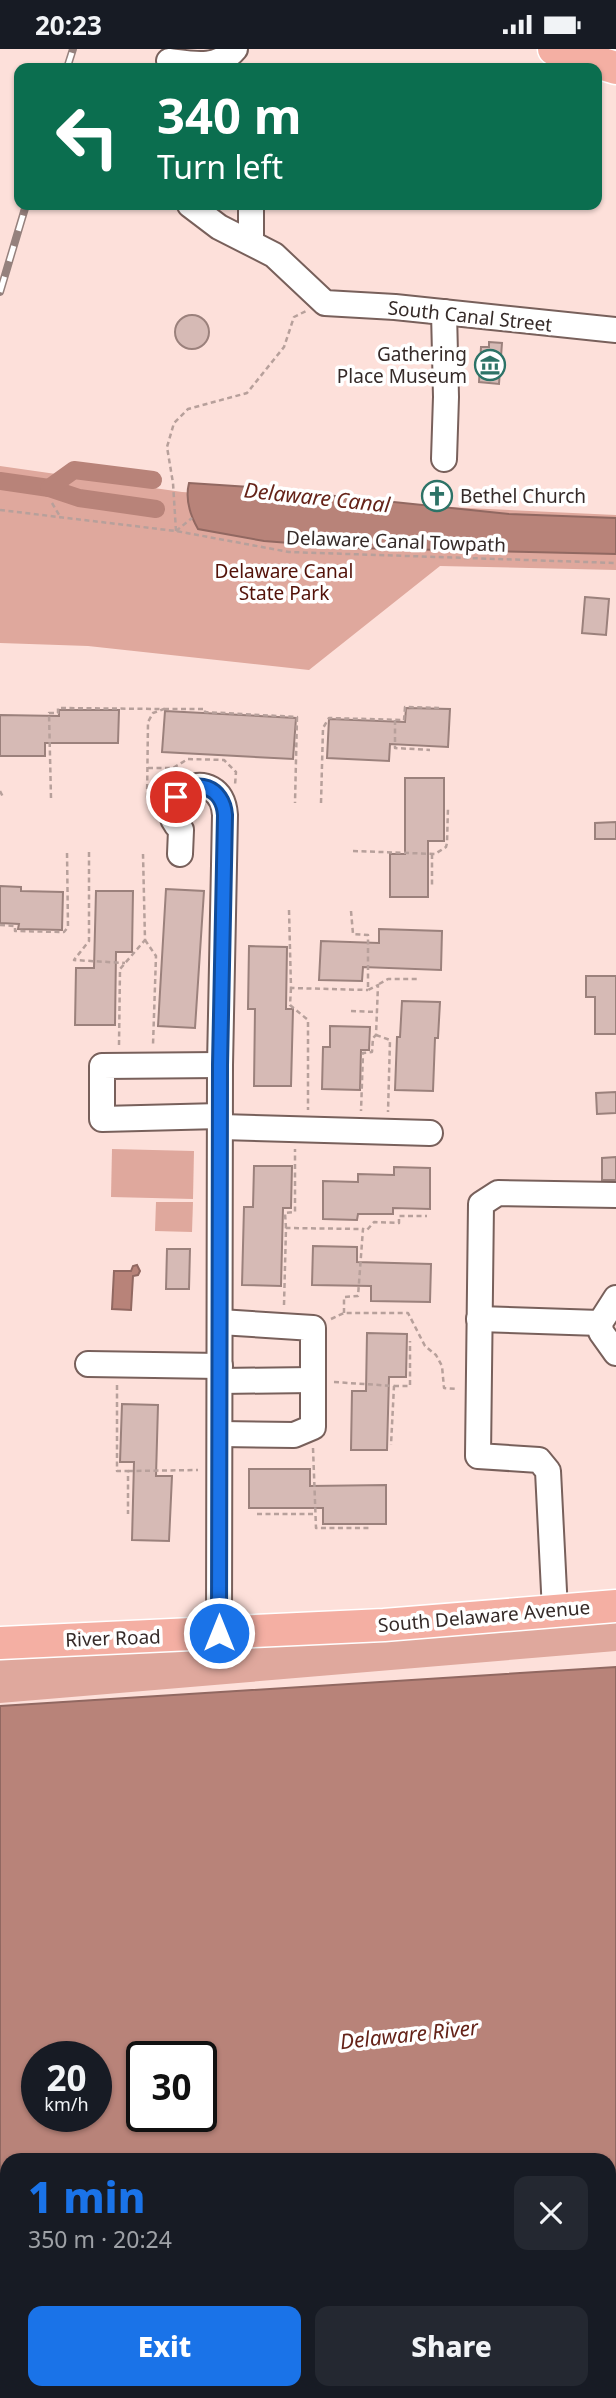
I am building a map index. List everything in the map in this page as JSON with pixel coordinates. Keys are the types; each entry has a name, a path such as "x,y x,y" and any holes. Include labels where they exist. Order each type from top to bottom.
{"main road":[{"path":"570,51 616,68"},
{"name":"South Delaware Avenue","path":"352,1626 616,1606"},
{"name":"River Road","path":"0,1643 352,1626"}],"street":[{"path":"215,63 229,56 235,49"},
{"path":"169,61 186,63"},
{"path":"197,210 219,227 274,255 325,303"},
{"path":"251,210 251,242"},
{"name":"South Canal Street","path":"325,303 616,330"},
{"path":"444,312 444,459"},
{"path":"180,854 181,830 171,815 176,797 191,786 208,787 221,798 225,815 220,1065 219,1633"},
{"path":"220,1065 102,1066 102,1119 430,1133"},
{"path":"555,1611 548,1471 539,1460 478,1456 481,1204 498,1193 616,1195"},
{"path":"616,1298 600,1323 601,1332 616,1353"},
{"path":"480,1319 600,1323"},
{"path":"220,1322 313,1328 313,1427 294,1435 220,1434"},
{"path":"88,1363 313,1380"}],"path":[{"path":"176,531 173,483 167,447 174,423 188,409 247,393 284,347 294,317 325,303"},
{"path":"52,503 61,518"},
{"name":"Delaware Canal Towpath","path":"0,510 176,531 289,552 616,563"},
{"path":"176,531 192,518"},
{"path":"321,803 323,728 329,718 404,720 405,707 439,708"},
{"path":"51,798 49,713 58,713 58,708 205,709 205,712 297,717 295,803"},
{"path":"147,800 148,722 153,713 164,709"},
{"path":"395,720 395,748 430,750"},
{"path":"148,768 173,768 188,759 212,759 224,760 235,771"},
{"path":"0,791 3,797"},
{"path":"353,851 432,854 446,847 448,808"},
{"path":"0,925 15,926 15,931 64,932 68,927 67,852"},
{"path":"89,852 89,941 74,960 125,963"},
{"path":"144,854 145,940 156,956 153,1066"},
{"path":"432,854 432,887"},
{"path":"283,1326 285,1213 295,1212 308,1020 290,1005 289,910"},
{"path":"351,911 353,934 368,935 368,990"},
{"path":"118,1066 120,969 145,940"},
{"path":"290,988 368,990 388,979 420,979"},
{"path":"361,1103 363,1053 372,1052 373,1038 376,1035 378,985"},
{"path":"351,1011 377,1011"},
{"path":"376,1035 390,1040 388,1104"},
{"path":"286,1228 366,1230 374,1222 399,1223 399,1216 427,1216"},
{"path":"344,1313 344,1297 358,1296 363,1229"},
{"path":"313,1328 344,1313 408,1313 425,1346 442,1366 444,1388 479,1390"},
{"path":"313,1380 410,1386 410,1341"},
{"path":"117,1364 117,1471 220,1469"},
{"path":"391,1445 394,1386"},
{"path":"313,1427 316,1528 371,1528"},
{"path":"128,1471 128,1514"},
{"path":"257,1514 316,1514"}],"green space":[{"name":"Delaware Canal State Park","path":"0,466 182,492 616,515 616,570 440,566 309,670 88,646 0,643"},
{"path":"112,1149 194,1151 193,1199 111,1197"},
{"path":"156,1202 193,1202 192,1232 155,1231"},
{"path":"616,1609 616,1651 0,1703 0,1643"}],"water":[{"path":"189,483 509,514 616,518 616,554 354,548 264,541 198,529 189,507"},
{"path":"137,1265 140,1271 133,1276 131,1310 112,1309 114,1271 131,1271 133,1266"},
{"name":"Delaware River","path":"616,1667 616,2153 0,2153 0,1706"}],"building":[{"path":"192,315 204,320 209,332 204,344 192,349 180,344 175,332 180,320"},
{"name":"Gathering Place Museum","path":"489,342 502,343 499,384 479,382 481,347 489,347"},
{"path":"585,597 609,599 606,635 582,633"},
{"path":"406,708 450,709 448,747 390,744 389,761 327,758 329,719 405,722"},
{"path":"59,710 119,710 118,743 45,743 45,756 0,756 0,715 59,716"},
{"path":"165,711 296,718 293,759 162,752"},
{"path":"405,778 444,778 444,841 428,841 428,897 390,897 390,854 405,854"},
{"path":"616,822 616,839 595,839 595,823"},
{"path":"0,886 21,887 21,891 63,892 62,930 18,929 19,924 0,923"},
{"path":"166,889 204,891 195,1028 158,1026"},
{"path":"96,891 133,891 132,952 116,952 115,1025 75,1025 76,968 94,968"},
{"path":"379,929 442,931 441,970 363,967 362,981 319,980 321,941 379,943"},
{"path":"249,946 287,947 286,1009 293,1009 291,1086 254,1086 255,1009 248,1009"},
{"path":"586,976 616,976 616,1034 595,1034 595,997 586,997"},
{"path":"402,1001 440,1002 438,1038 435,1038 433,1091 395,1090 397,1037 400,1037"},
{"path":"330,1026 370,1027 369,1050 361,1050 360,1090 322,1089 323,1047 330,1047"},
{"path":"616,1092 616,1113 597,1114 596,1093"},
{"path":"616,1157 616,1180 602,1180 602,1158"},
{"path":"254,1166 292,1166 291,1208 283,1208 281,1286 242,1285 244,1207 253,1207"},
{"path":"394,1167 430,1168 430,1209 393,1208 393,1214 358,1214 357,1220 323,1219 323,1181 358,1182 358,1174 394,1175"},
{"path":"313,1246 357,1247 357,1262 431,1264 430,1302 371,1301 371,1286 312,1285"},
{"path":"167,1249 190,1249 189,1289 166,1289"},
{"path":"367,1333 407,1334 406,1377 389,1377 387,1450 351,1450 352,1391 366,1391"},
{"path":"122,1404 158,1405 156,1476 172,1476 169,1541 132,1540 134,1462 120,1462"},
{"path":"249,1469 310,1469 310,1486 386,1485 386,1524 323,1524 323,1508 249,1508"}],"waterway":[{"name":"Delaware Canal","path":"49,488 74,470 153,480"},
{"name":"Delaware Canal","path":"0,481 49,488 79,498 156,509"}],"railway":[{"path":"69,63 73,49"},
{"path":"0,292 25,210"}],"place":[{"name":"Gathering Place Museum","path":"490,365"},
{"name":"Bethel Church","path":"437,496"}],"route":[{"path":"176,797 191,786 208,787 216,792 225,806 220,1065 219,1633"}]}
